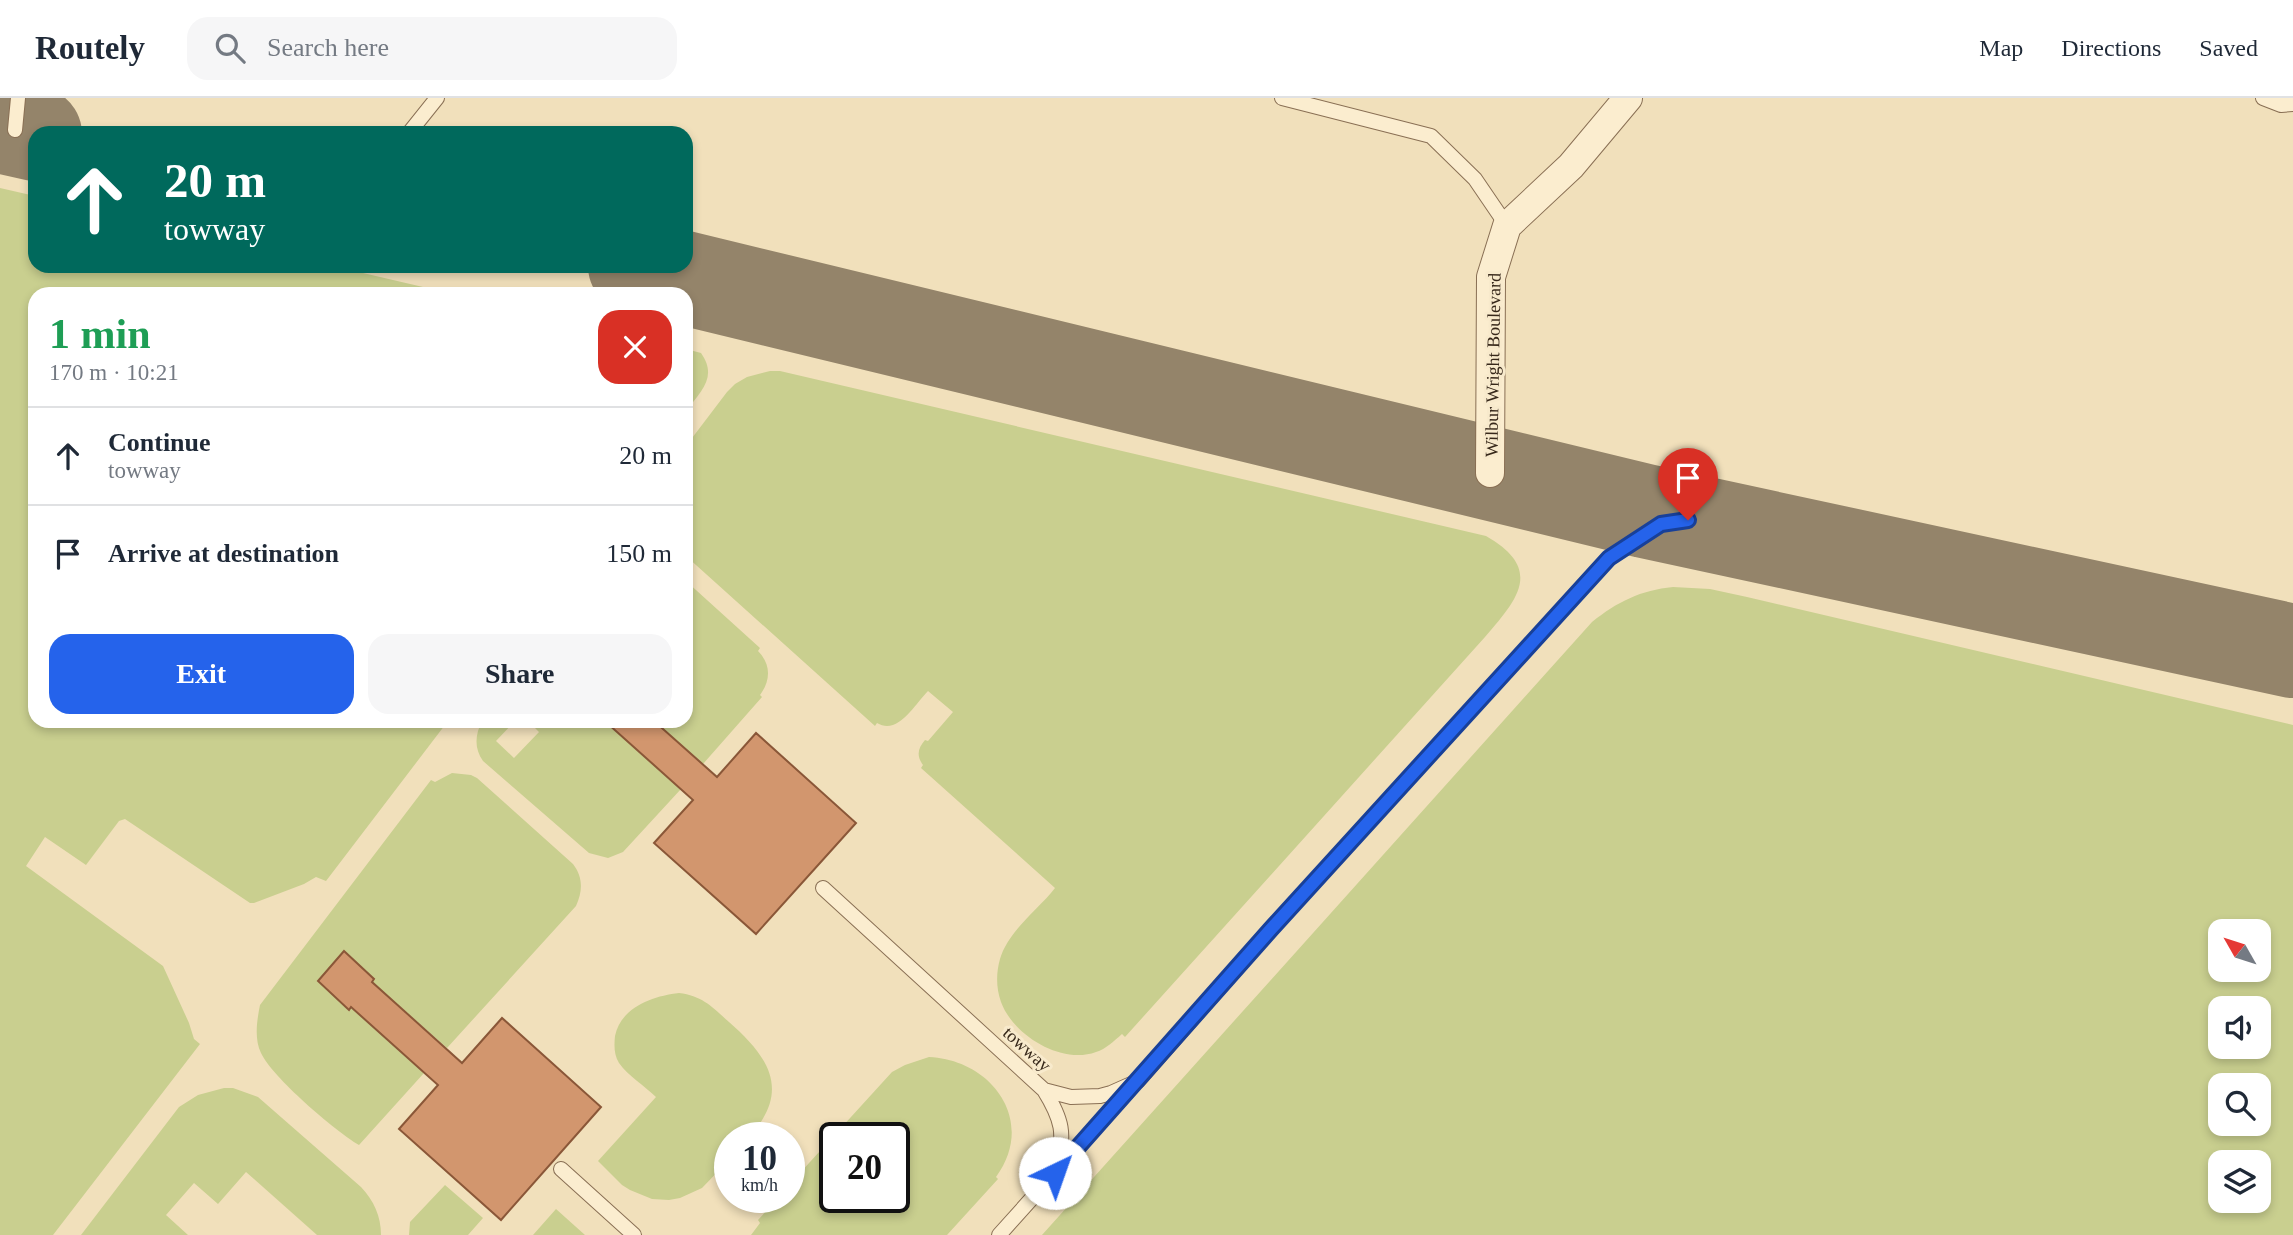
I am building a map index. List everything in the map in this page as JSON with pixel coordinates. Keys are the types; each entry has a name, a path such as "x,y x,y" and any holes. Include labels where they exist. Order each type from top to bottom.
{"street":[{"name":"Wilbur Wright Boulevard","path":"1490,473 1490,277 1507,226 1571,166 1628,98"}],"lane":[{"path":"15,130 18,98"},
{"path":"415,126 437,98"},
{"path":"1282,98 1431,136 1475,179 1507,226"},
{"path":"2263,98 2281,105 2293,104"},
{"name":"towway","path":"823,888 1044,1090 1071,1097 1111,1093 1138,1081 1280,919 1609,558 1661,524 1688,520"},
{"path":"999,1235 1138,1081"},
{"path":"1044,1090 1059,1114 1061,1151 1055,1173"},
{"path":"561,1170 634,1235"}],"green space":[{"path":"0,188 28,194 28,273 363,273 423,287 28,287 28,728 443,728 326,881 316,877 254,903 250,903 125,819 119,821 86,865 45,837 26,866 163,966 194,1039 200,1044 53,1235 0,1235"},
{"path":"693,351 701,353 708,369 706,384 693,402"},
{"path":"780,371 1486,536 1504,548 1515,560 1520,572 1520,585 1507,610 1485,637 1125,1037 1122,1034 1103,1049 1082,1055 1054,1051 1027,1036 1016,1026 1001,1002 997,980 1000,959 1010,939 1055,888 921,768 921,746 953,712 928,691 899,722 885,726 877,723 875,726 693,562 693,437 727,392 747,377"},
{"path":"693,587 760,648 758,651 768,672 760,695 762,697 703,764 662,728 693,728"},
{"path":"1673,587 1710,589 2293,725 2293,1235 1042,1235 1592,622 1630,598"},
{"path":"479,728 508,728 496,741 514,758 539,732 535,728 613,728 681,789 623,852 608,858 589,853 483,761 476,741"},
{"path":"452,773 477,778 573,864 580,879 580,895 576,906 447,1048 372,982 374,979 343,952 318,981 424,1073 359,1145 305,1103 267,1063 257,1042 260,1005 431,780 435,782"},
{"path":"679,993 707,1003 755,1049 770,1076 772,1090 769,1105 760,1122 714,1122 714,1176 702,1188 669,1200 652,1199 630,1190 598,1161 656,1097 623,1068 617,1060 614,1043 618,1026 624,1017 631,1010 659,997"},
{"path":"929,1057 952,1061 972,1069 989,1082 1002,1097 1009,1115 1012,1135 1007,1156 996,1177 998,1179 947,1235 751,1235 764,1213 805,1213 805,1167 819,1152 819,1213 910,1213 910,1122 846,1122 892,1072"},
{"path":"233,1088 258,1097 361,1187 376,1209 381,1235 317,1235 246,1172 218,1204 194,1183 166,1215 188,1235 81,1235 179,1107 198,1095"},
{"path":"445,1185 483,1218 468,1235 409,1235 410,1222"},
{"path":"556,1209 585,1235 533,1235"}],"building":[{"path":"613,728 662,728 717,777 756,733 856,823 756,934 654,843 693,800"},
{"path":"344,951 374,979 372,982 462,1063 502,1018 601,1107 501,1220 399,1129 438,1085 318,981"}],"taxiway":[{"path":"0,126 28,132"},
{"path":"664,273 1645,511 2293,651"}],"route":[{"path":"1055,1173 1271,929 1609,558 1661,524 1688,520"}]}
